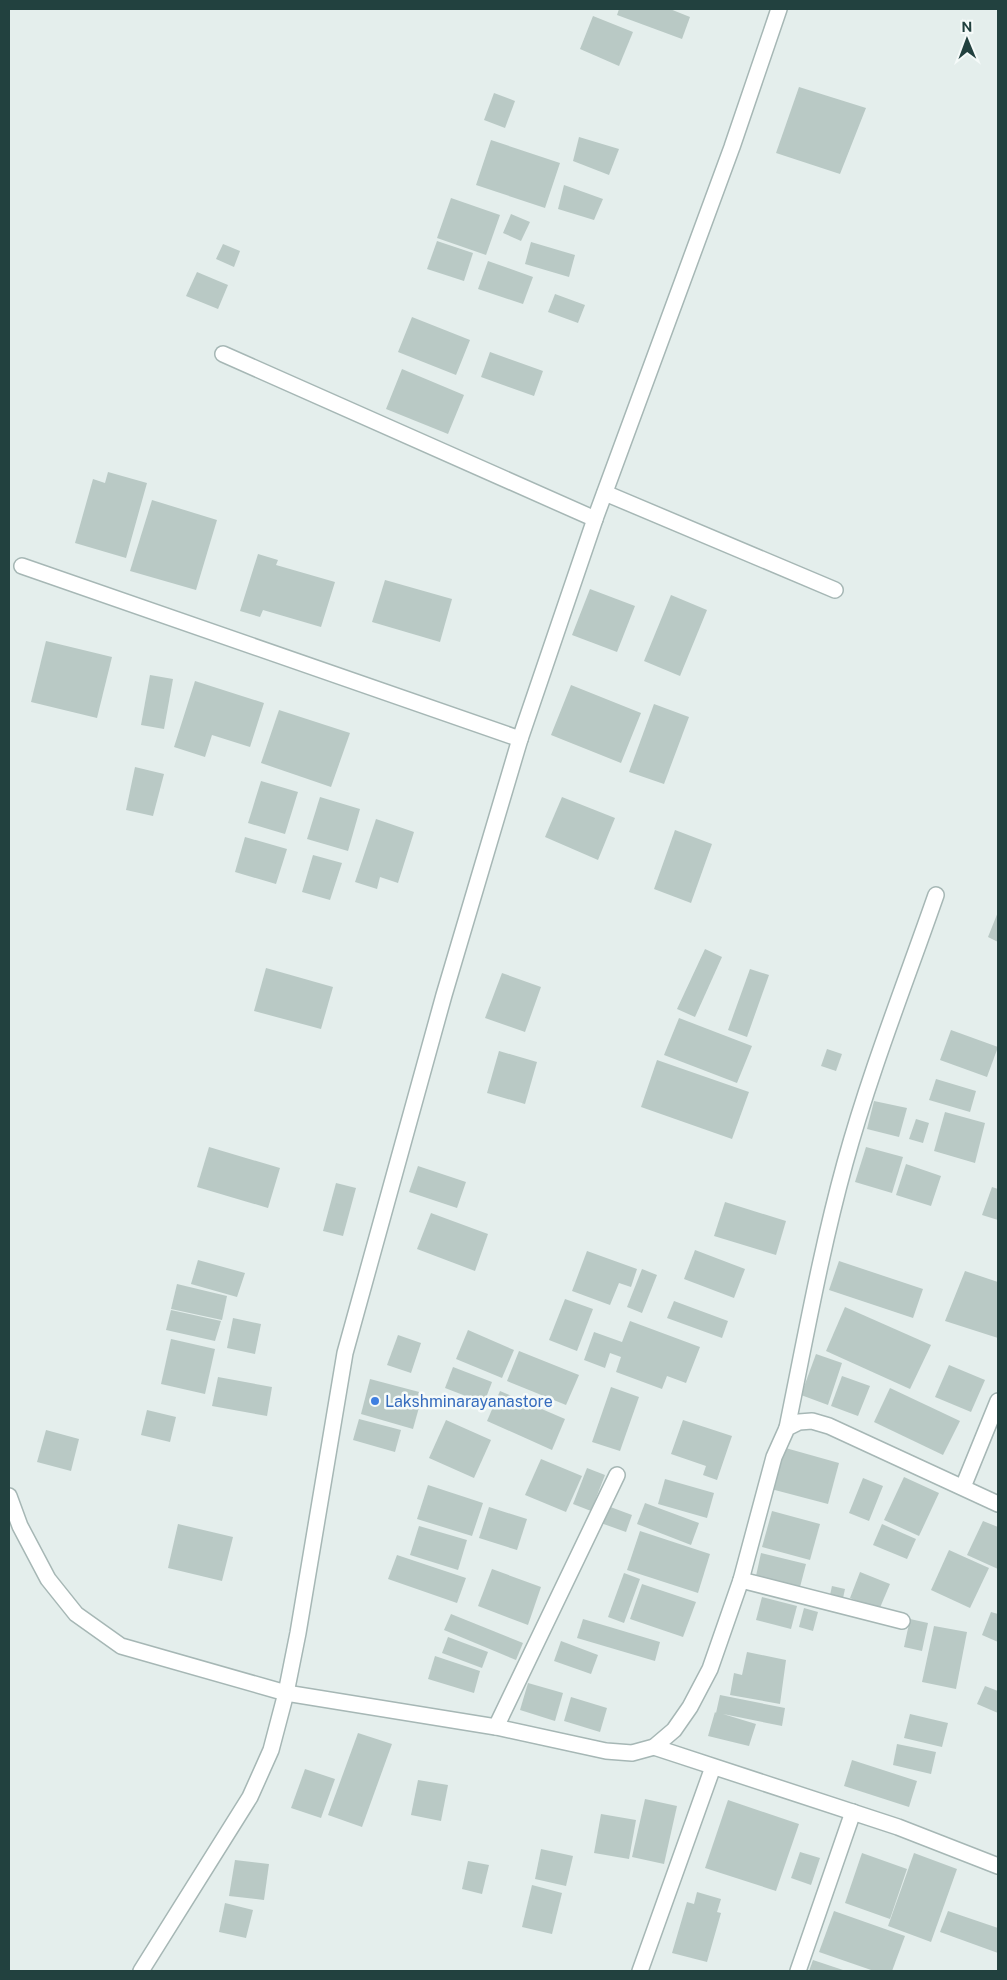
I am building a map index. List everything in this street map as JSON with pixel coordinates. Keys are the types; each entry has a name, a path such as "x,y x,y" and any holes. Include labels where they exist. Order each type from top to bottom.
{"street":[{"path":"141,1971 250,1796 271,1750 286,1693 298,1633 345,1353 444,995 520,739 604,493 732,147 779,9"},
{"path":"223,354 595,519"},
{"path":"604,493 835,590"},
{"path":"22,566 520,739"},
{"path":"9,1496 20,1526 48,1580 76,1614 120,1646 286,1693 496,1727 606,1751 632,1753 654,1747 674,1730 690,1707 710,1669 741,1580 774,1457 787,1428 830,1222 845,1163 862,1105 936,895"},
{"path":"963,1487 998,1401"},
{"path":"787,1428 799,1422 812,1421 830,1426 998,1504"},
{"path":"496,1727 617,1475"},
{"path":"741,1580 902,1621"},
{"path":"654,1747 898,1827 998,1866"},
{"path":"640,1971 713,1767"},
{"path":"798,1971 853,1812"}],"building":[{"path":"619,9 670,9 690,17 682,39 617,15"},
{"path":"593,16 633,32 619,66 580,49"},
{"path":"799,87 866,108 840,174 776,153"},
{"path":"494,93 515,101 505,128 484,120"},
{"path":"579,137 619,149 609,175 573,161"},
{"path":"491,140 560,163 545,208 476,185"},
{"path":"564,185 603,199 594,220 558,209"},
{"path":"451,198 500,215 486,255 437,238"},
{"path":"511,214 530,222 521,241 503,233"},
{"path":"437,241 473,253 464,281 427,269"},
{"path":"531,242 575,255 569,277 525,264"},
{"path":"223,244 240,251 234,267 216,259"},
{"path":"488,261 533,277 523,304 478,289"},
{"path":"197,272 228,285 218,309 186,296"},
{"path":"555,294 585,305 578,323 548,312"},
{"path":"412,317 470,340 456,375 398,352"},
{"path":"490,352 543,371 534,396 481,377"},
{"path":"402,369 464,395 448,434 386,409"},
{"path":"108,472 147,483 126,558 75,543 93,479 105,483"},
{"path":"152,500 217,520 196,590 130,571"},
{"path":"258,554 278,560 276,565 335,582 321,627 263,610 260,617 240,611"},
{"path":"385,580 452,599 440,642 372,622"},
{"path":"590,589 635,606 617,652 572,635"},
{"path":"671,595 707,610 680,676 644,661"},
{"path":"46,641 112,657 97,718 31,702"},
{"path":"150,675 173,679 164,729 141,725"},
{"path":"195,681 264,703 250,747 212,735 205,757 174,747"},
{"path":"571,685 641,713 621,763 551,735"},
{"path":"654,704 689,717 664,784 629,772"},
{"path":"279,710 350,733 331,787 261,763"},
{"path":"135,767 164,774 153,816 126,810"},
{"path":"261,781 298,792 285,834 248,823"},
{"path":"320,797 360,809 348,851 307,839"},
{"path":"562,797 615,818 598,860 545,837"},
{"path":"376,819 414,832 398,883 380,877 377,889 355,882"},
{"path":"675,830 712,844 691,903 654,889"},
{"path":"245,837 287,849 276,884 235,872"},
{"path":"313,855 342,863 330,900 302,892"},
{"path":"998,912 998,942 988,937"},
{"path":"705,949 722,957 695,1017 677,1009"},
{"path":"266,968 333,987 321,1029 254,1011"},
{"path":"750,969 769,975 747,1037 728,1030"},
{"path":"502,973 541,987 525,1032 485,1018"},
{"path":"679,1018 752,1046 737,1083 664,1055"},
{"path":"951,1030 998,1047 987,1077 940,1060"},
{"path":"827,1049 842,1054 836,1071 821,1066"},
{"path":"499,1051 537,1062 525,1104 487,1093"},
{"path":"657,1060 749,1092 732,1139 641,1107"},
{"path":"936,1079 976,1091 970,1112 929,1100"},
{"path":"874,1101 907,1108 899,1137 867,1129"},
{"path":"945,1112 985,1123 975,1163 934,1151"},
{"path":"916,1119 929,1123 923,1143 909,1139"},
{"path":"209,1147 280,1168 268,1208 197,1187"},
{"path":"866,1147 903,1157 892,1193 855,1182"},
{"path":"906,1164 941,1176 931,1206 896,1195"},
{"path":"418,1166 466,1182 457,1208 409,1192"},
{"path":"336,1183 356,1188 343,1236 323,1231"},
{"path":"992,1187 998,1189 998,1220 982,1215"},
{"path":"725,1202 786,1221 776,1255 714,1236"},
{"path":"431,1213 488,1234 475,1271 417,1249"},
{"path":"695,1250 745,1269 734,1298 684,1279"},
{"path":"587,1251 637,1269 631,1287 619,1283 610,1305 572,1291"},
{"path":"198,1260 245,1273 237,1297 191,1284"},
{"path":"839,1261 923,1289 913,1318 829,1290"},
{"path":"642,1269 657,1275 642,1313 627,1307"},
{"path":"965,1271 998,1282 998,1338 945,1321"},
{"path":"177,1284 227,1296 222,1320 171,1309"},
{"path":"565,1299 593,1309 577,1351 549,1340"},
{"path":"674,1301 728,1321 722,1338 667,1318"},
{"path":"845,1307 931,1345 910,1389 826,1351"},
{"path":"171,1310 221,1321 215,1341 166,1330"},
{"path":"233,1318 261,1324 255,1354 227,1348"},
{"path":"630,1321 700,1347 686,1383 667,1376 662,1389 616,1372 621,1357 610,1353 605,1368 584,1360 594,1332 622,1342"},
{"path":"468,1330 514,1350 502,1378 456,1359"},
{"path":"398,1335 421,1343 411,1373 387,1365"},
{"path":"171,1339 215,1349 205,1394 161,1384"},
{"path":"519,1351 579,1375 566,1405 507,1381"},
{"path":"816,1354 842,1363 828,1405 801,1395"},
{"path":"949,1365 985,1380 971,1412 935,1397"},
{"path":"453,1367 492,1382 484,1403 445,1388"},
{"path":"842,1376 870,1386 858,1416 831,1406"},
{"path":"218,1377 272,1387 267,1416 212,1406"},
{"path":"370,1379 423,1393 413,1429 361,1414"},
{"path":"611,1387 639,1397 620,1451 592,1442"},
{"path":"890,1388 960,1421 943,1455 874,1422"},
{"path":"500,1391 565,1419 552,1450 487,1421"},
{"path":"147,1410 176,1417 170,1442 141,1435"},
{"path":"359,1419 401,1430 395,1452 353,1440"},
{"path":"446,1420 491,1440 474,1478 429,1458"},
{"path":"683,1420 732,1436 717,1480 703,1475 706,1466 671,1454"},
{"path":"46,1430 79,1439 71,1471 37,1462"},
{"path":"782,1447 839,1463 828,1504 771,1489"},
{"path":"541,1459 582,1476 566,1512 525,1495"},
{"path":"587,1468 605,1475 591,1511 573,1504"},
{"path":"904,1477 939,1493 919,1536 884,1520"},
{"path":"863,1478 883,1486 869,1521 849,1513"},
{"path":"665,1479 714,1493 707,1518 658,1504"},
{"path":"428,1485 483,1503 472,1536 417,1519"},
{"path":"645,1503 699,1523 691,1545 637,1524"},
{"path":"605,1505 632,1515 626,1532 598,1522"},
{"path":"489,1507 527,1519 517,1550 479,1538"},
{"path":"772,1511 820,1524 810,1560 762,1547"},
{"path":"983,1521 998,1527 998,1569 967,1555"},
{"path":"178,1524 233,1537 222,1581 168,1568"},
{"path":"882,1524 916,1539 907,1559 873,1545"},
{"path":"419,1526 467,1540 458,1570 410,1555"},
{"path":"640,1531 710,1554 698,1593 627,1570"},
{"path":"949,1550 989,1568 970,1608 931,1590"},
{"path":"761,1553 806,1564 800,1587 756,1576"},
{"path":"397,1555 466,1578 457,1603 388,1579"},
{"path":"492,1569 541,1587 528,1625 478,1606"},
{"path":"860,1572 890,1584 879,1610 850,1598"},
{"path":"624,1573 640,1579 624,1623 608,1617"},
{"path":"642,1584 696,1602 683,1637 630,1619"},
{"path":"832,1586 845,1589 843,1598 830,1595"},
{"path":"762,1597 797,1606 791,1629 756,1620"},
{"path":"804,1608 818,1612 813,1631 799,1627"},
{"path":"991,1612 998,1614 998,1642 982,1635"},
{"path":"451,1614 523,1643 516,1660 444,1630"},
{"path":"583,1619 660,1642 655,1661 577,1638"},
{"path":"910,1619 928,1623 922,1651 904,1647"},
{"path":"934,1626 967,1632 956,1689 922,1682"},
{"path":"448,1637 488,1652 482,1668 442,1653"},
{"path":"561,1641 598,1655 591,1674 554,1661"},
{"path":"747,1652 786,1660 780,1704 730,1695 734,1673 742,1675"},
{"path":"435,1656 480,1671 474,1693 428,1679"},
{"path":"528,1683 563,1693 555,1721 520,1710"},
{"path":"985,1686 998,1691 998,1713 977,1704"},
{"path":"720,1695 785,1708 782,1726 723,1714 756,1724 749,1746 708,1736"},
{"path":"571,1697 607,1708 600,1732 564,1721"},
{"path":"910,1714 948,1723 942,1747 904,1738"},
{"path":"358,1733 392,1744 362,1827 328,1815"},
{"path":"897,1744 936,1752 931,1774 893,1765"},
{"path":"852,1760 917,1781 909,1807 844,1786"},
{"path":"305,1769 335,1779 321,1818 291,1808"},
{"path":"418,1780 448,1785 441,1821 411,1815"},
{"path":"645,1799 677,1806 664,1864 632,1857"},
{"path":"728,1800 799,1824 776,1891 705,1868"},
{"path":"601,1814 636,1820 629,1859 594,1853"},
{"path":"541,1849 573,1856 566,1886 535,1879"},
{"path":"800,1852 820,1858 811,1885 791,1878"},
{"path":"862,1853 907,1869 890,1919 845,1903"},
{"path":"914,1853 957,1869 931,1942 888,1926"},
{"path":"235,1860 269,1864 264,1900 229,1896"},
{"path":"468,1861 489,1865 482,1894 462,1889"},
{"path":"532,1885 562,1893 552,1934 522,1927"},
{"path":"697,1892 721,1899 717,1912 721,1913 707,1962 672,1953 687,1902 694,1904"},
{"path":"225,1903 253,1910 246,1938 219,1932"},
{"path":"834,1911 905,1936 892,1971 874,1971 819,1952"},
{"path":"948,1911 998,1928 998,1953 940,1932"},
{"path":"813,1960 846,1971 809,1971"}],"place":[{"name":"Lakshminarayanastore","path":"375,1401"}]}
